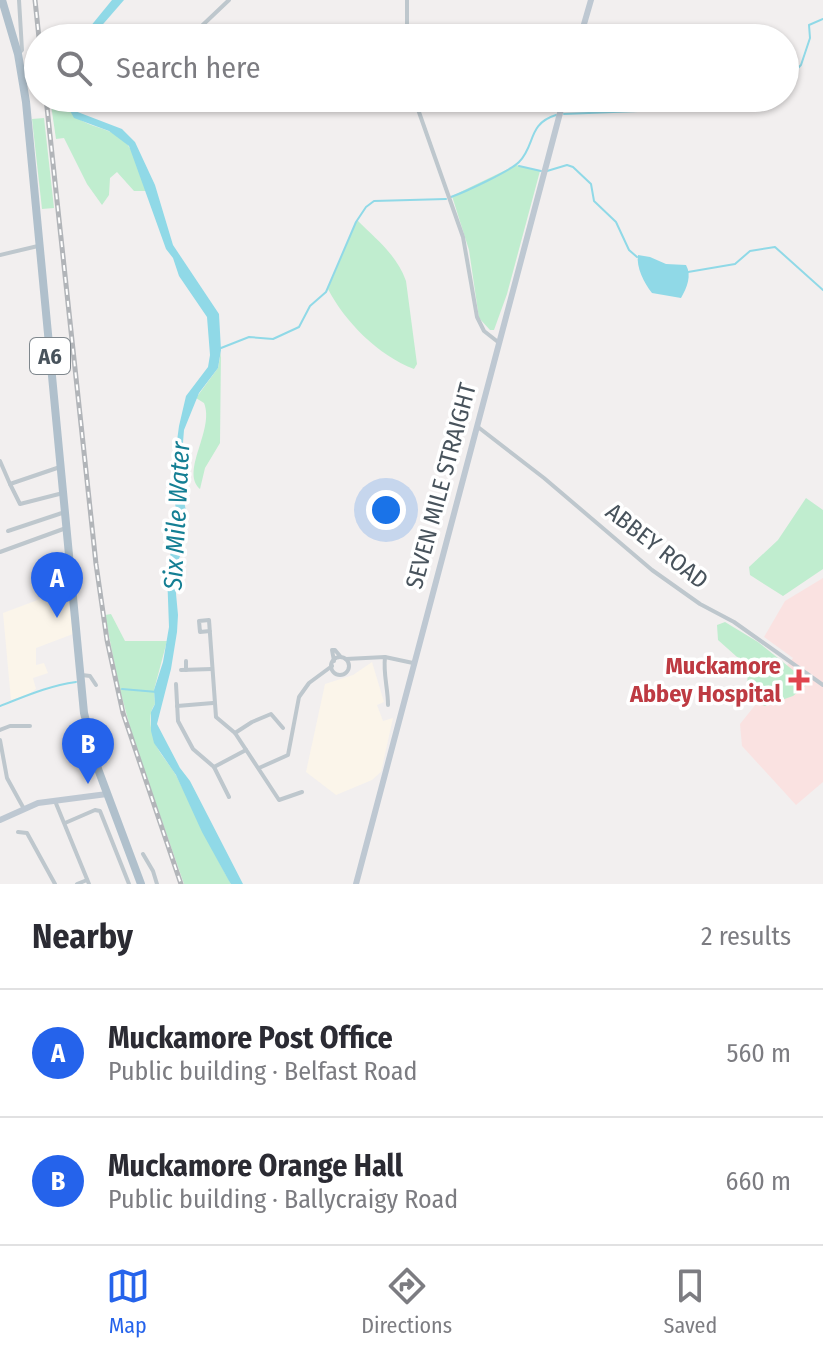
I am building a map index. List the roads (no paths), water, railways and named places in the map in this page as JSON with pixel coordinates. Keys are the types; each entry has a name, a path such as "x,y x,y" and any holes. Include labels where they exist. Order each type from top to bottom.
{"main road":[{"name":"A6","path":"2,0 18,54 24,90"},
{"path":"584,24 591,0"},
{"name":"A6","path":"27,112 88,733 139,880"},
{"name":"SEVEN MILE STRAIGHT","path":"356,884 560,112"},
{"path":"0,820 54,800 107,794"}],"street":[{"path":"18,54 22,51 19,0"},
{"path":"204,24 229,0"},
{"path":"407,0 407,24"},
{"path":"419,112 463,237 477,317 484,331 498,342"},
{"path":"0,255 40,245"},
{"name":"ABBEY ROAD","path":"476,426 544,478 652,570 700,604 734,622 823,685"},
{"path":"9,462 1,463 20,504 63,493"},
{"path":"10,484 60,467"},
{"path":"8,531 65,512"},
{"path":"0,552 66,528"},
{"path":"210,631 213,703 217,719 235,733 280,800 302,792"},
{"path":"337,674 332,650 343,658 348,670"},
{"path":"259,768 288,755 298,699 309,683 333,663 343,658 361,660 385,657 413,663"},
{"path":"385,657 383,672 388,686 388,705"},
{"path":"317,677 345,674 361,660"},
{"path":"186,661 184,670 212,669"},
{"path":"80,676 90,676 96,685"},
{"path":"176,684 178,719 190,744 214,767 229,797"},
{"path":"177,706 213,703"},
{"path":"235,733 250,722 271,714 283,728"},
{"path":"0,730 10,726 30,726"},
{"path":"0,740 7,778 24,809"},
{"path":"214,767 246,750"},
{"path":"54,800 88,882 77,884"},
{"path":"65,823 95,810 100,811 129,884"},
{"path":"18,832 27,833 55,884"},
{"path":"144,859 153,871 157,884"},
{"path":"139,880 153,871"}],"water":[{"path":"112,0 124,0 103,24 92,24"},
{"name":"Six Mile Water","path":"71,112 122,129 135,142 155,185 173,245 219,314 221,350 218,368 199,393 184,430 180,480 186,511 180,556 174,572 177,632 157,724 243,884 231,884 229,881 176,775 154,743 151,731 154,690 169,627 167,572 177,519 172,478 179,426 186,396 208,367 207,317 179,276 173,258 166,249 129,146 109,131 74,118"},
{"path":"638,255 666,264 686,265 688,282 681,298 652,293 641,275"}],"waterway":[{"path":"799,67 810,38 809,25 823,19"},
{"path":"564,114 613,112"},
{"path":"451,197 514,166 524,155 540,124 556,115"},
{"path":"547,171 567,165 591,184 594,201 616,222 629,250 637,257"},
{"path":"519,166 541,171"},
{"path":"221,348 249,337 273,339 299,327 310,306 326,292 356,222 374,201 446,199"},
{"path":"688,272 735,264 750,251 775,247 823,290"},
{"path":"0,706 76,682"},
{"path":"122,689 157,692"}],"railway":[{"path":"35,0 38,24"},
{"path":"48,112 96,564 107,640 123,713 181,884"}],"place":[{"name":"Muckamore Post Office","path":"57,618"},
{"name":"Muckamore Abbey Hospital","path":"799,680"},
{"name":"Muckamore Orange Hall","path":"88,784"}]}
